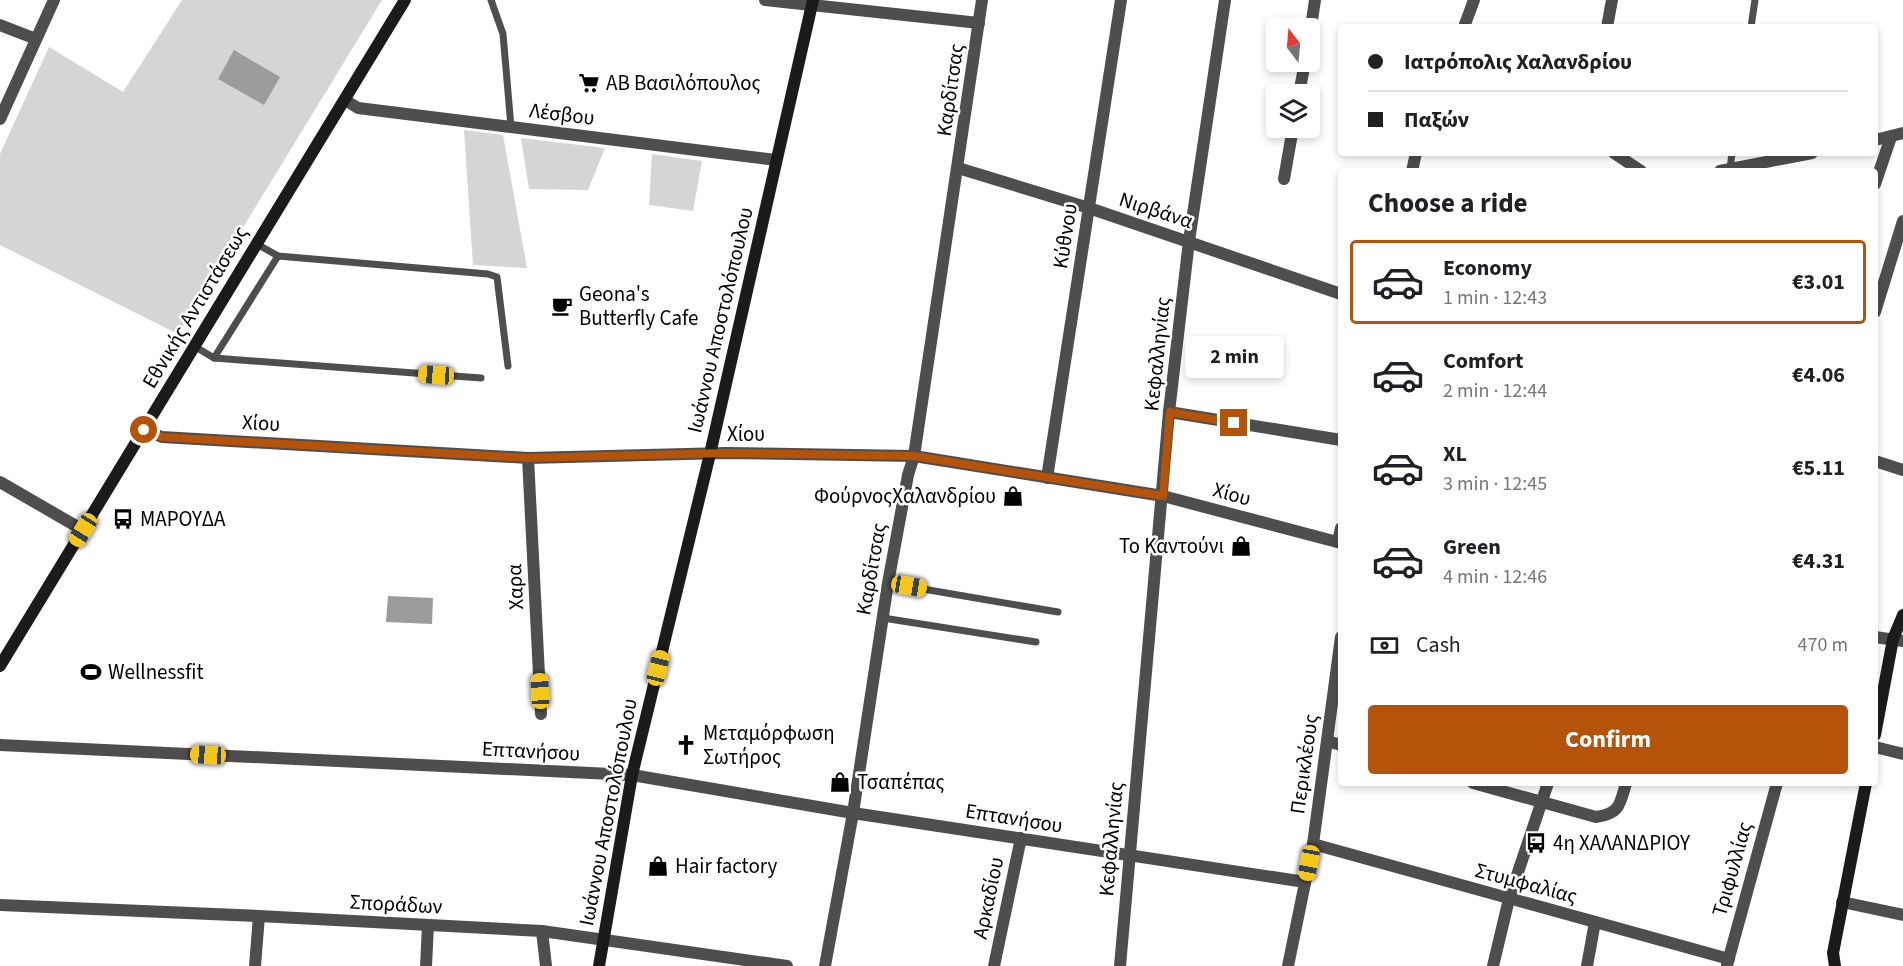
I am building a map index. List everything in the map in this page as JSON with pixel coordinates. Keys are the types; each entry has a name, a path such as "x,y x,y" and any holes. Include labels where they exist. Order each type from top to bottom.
{"street":[{"path":"0,119 54,0"},
{"name":"Εθνικής Αντιστάσεως","path":"0,666 405,0"},
{"path":"765,0 812,3 979,23"},
{"name":"Καρδίτσας","path":"825,966 852,813 888,583 908,475 914,456 982,0"},
{"name":"Κύθνου","path":"1047,478 1121,0"},
{"name":"Κεφαλληνίας","path":"1120,966 1170,412 1189,241 1225,0"},
{"path":"1312,18 1315,0"},
{"path":"1465,24 1474,0"},
{"path":"1608,24 1612,0"},
{"name":"Ιωάννου Αποστολόπουλου","path":"599,966 632,775 710,454 812,3"},
{"path":"0,24 36,39"},
{"name":"Λέσβου","path":"345,100 358,108 776,160"},
{"path":"1878,139 1897,135"},
{"path":"1878,177 1897,135"},
{"path":"1284,179 1291,138"},
{"path":"1618,156 1636,168"},
{"path":"1735,168 1797,156"},
{"name":"Νιρβάνα","path":"958,168 1089,208 1338,293"},
{"path":"1878,302 1903,221"},
{"path":"1170,412 1338,440"},
{"name":"Χίου","path":"144,430 162,437 528,458 710,454 914,456 1163,496 1338,542"},
{"name":"Χαρα","path":"528,458 541,714"},
{"path":"1878,462 1903,470"},
{"path":"0,482 83,530"},
{"path":"1878,723 1903,615"},
{"path":"1878,637 1898,640"},
{"name":"Περικλέους","path":"1288,966 1312,844 1338,659"},
{"path":"1327,741 1338,744"},
{"name":"Επτανήσου","path":"0,745 632,775 852,813 1305,882"},
{"path":"1878,748 1903,754"},
{"path":"1483,786 1596,817 1609,816 1619,807 1625,786"},
{"path":"1492,966 1509,899 1547,786"},
{"name":"Τριφυλλίας","path":"1727,963 1776,786"},
{"path":"1835,966 1833,953 1865,786"},
{"name":"Αρκαδίου","path":"994,966 1021,838"},
{"name":"Στυμφαλίας","path":"1312,844 1595,922 1727,963"},
{"path":"1842,902 1903,915"},
{"name":"Σποράδων","path":"0,905 542,931 787,966"},
{"path":"255,966 259,916"},
{"path":"1587,966 1595,922"},
{"path":"426,966 428,925"},
{"path":"542,931 546,966"}],"lane":[{"path":"491,0 503,34 511,127"},
{"path":"1751,24 1755,0"},
{"path":"257,244 278,256 488,274 497,278 508,366"},
{"path":"214,358 278,256"},
{"path":"195,346 214,358 481,378"},
{"path":"888,583 1058,612"},
{"path":"883,618 1036,642"}],"shaded area":[{"path":"182,0 382,0 178,334 0,245 0,154 49,47 123,92"},
{"path":"234,50 280,77 264,105 218,79"},
{"path":"464,130 503,135 527,268 473,265"},
{"path":"521,138 605,148 588,190 529,189"},
{"path":"652,154 702,161 693,211 649,205"},
{"path":"388,596 433,598 432,624 386,622"}],"place":[{"name":"ΑΒ Βασιλόπουλος","path":"589,83"},
{"name":"Geona's Butterfly Cafe","path":"562,306"},
{"name":"ΦούρνοςΧαλανδρίου","path":"1013,496"},
{"name":"ΜΑΡΟΥΔΑ","path":"123,519"},
{"name":"Το Καντούνι","path":"1241,546"},
{"name":"Wellnessfit","path":"91,672"},
{"name":"Μεταμόρφωση Σωτήρος","path":"686,745"},
{"name":"Τσαπέπας","path":"840,782"},
{"name":"4η ΧΑΛΑΝΔΡΙΟΥ","path":"1536,843"},
{"name":"Hair factory","path":"658,866"}],"route":[{"path":"144,430 162,437 528,458 726,453 914,456 1163,496 1170,412 1234,423"}]}
